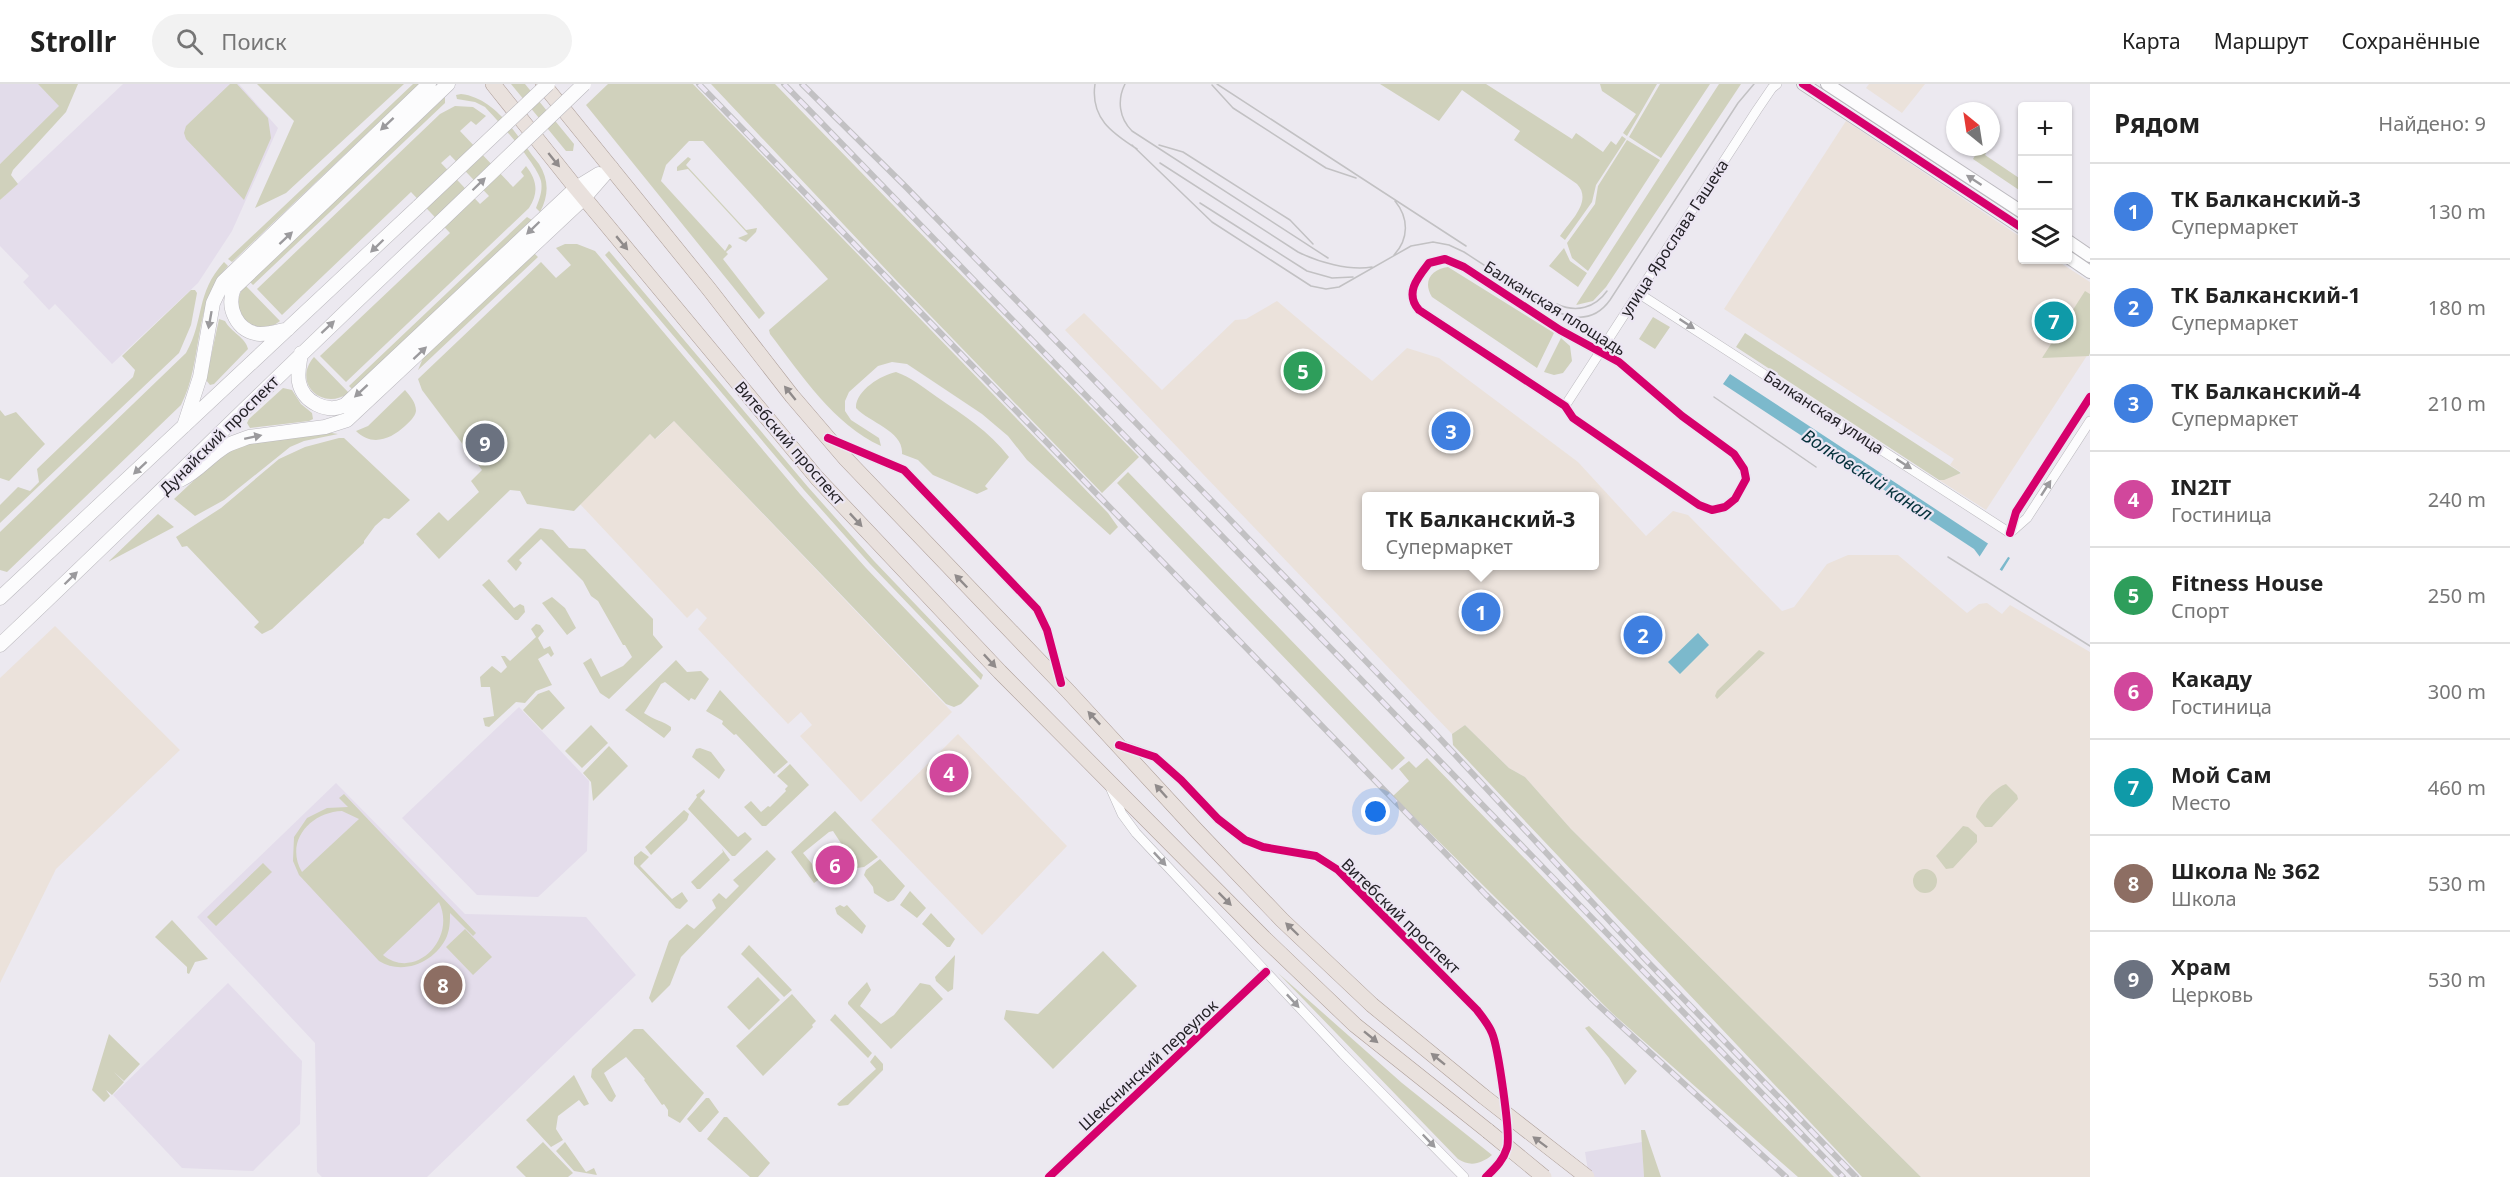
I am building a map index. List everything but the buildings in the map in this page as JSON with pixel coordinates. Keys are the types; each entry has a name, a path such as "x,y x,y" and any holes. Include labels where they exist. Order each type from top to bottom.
{"main road":[{"path":"183,428 200,377 213,303 223,282 429,84"},
{"path":"290,329 260,334 253,333 242,326 235,318 231,306 234,288 447,84"},
{"name":"Витебский проспект","path":"493,84 580,193 817,478 1108,784 1355,1024 1544,1177"},
{"name":"Дунайский проспект","path":"0,598 290,329 545,84"},
{"name":"Витебский проспект","path":"545,84 828,438 951,571 1061,683 1224,861 1372,1005 1587,1177"},
{"name":"Дунайский проспект","path":"0,645 167,486 301,353 584,84"},
{"path":"301,353 299,380 305,395 323,407 336,408 345,405 611,167"},
{"path":"167,486 192,475 227,445 249,437 325,427 347,420 580,193"}],"street":[{"path":"1803,84 2018,225"},
{"path":"1827,84 2019,210"},
{"name":"улица Ярослава Гашека","path":"1565,406 1773,85"},
{"path":"2072,244 2090,256"},
{"name":"Балканская площадь","path":"1437,260 1454,261 1560,330 1601,350 1619,362 1682,416 1734,454 1744,469 1746,479 1735,499 1725,507 1712,510 1700,505 1573,418 1565,406 1419,310 1411,295 1421,273 1429,263 1437,260"},
{"path":"2072,260 2090,272"},
{"name":"Балканская улица","path":"1638,293 2010,533"},
{"path":"2010,533 2016,512 2090,398"},
{"path":"2010,533 2027,518 2090,421"},
{"path":"828,438 904,470 1029,600 1037,609 1047,630 1061,683"},
{"name":"Витебский проспект","path":"1119,745 1155,757 1181,780 1218,819 1245,840 1263,847 1316,856 1338,870 1477,1010 1490,1028 1497,1050 1508,1132 1508,1146 1500,1163 1486,1177"},
{"name":"Витебский проспект","path":"1108,784 1122,814 1136,833 1266,972 1464,1177"},
{"name":"Шекснинский переулок","path":"1049,1177 1266,972"}],"shaded area":[{"path":"0,84 38,84 60,106 0,164"},
{"path":"123,84 239,84 278,128 232,231 198,283 112,364 55,304 49,310 23,282 29,276 0,246 0,200"},
{"path":"1869,84 1925,84 1902,113 1866,88"},
{"path":"1846,121 2018,235 2018,264 2062,264 2090,282 2090,351 1986,510 1939,480 1962,473 1950,465 1954,459 1724,309"},
{"path":"1277,301 1372,381 1407,348 1439,358 1578,462 1646,536 1673,511 1688,515 1782,611 1794,607 1827,564 1848,555 1898,555 1967,613 1979,604 1987,603 2002,614 2010,605 2090,652 2090,1177 1921,1177 1571,829 1525,777 1509,768 1465,725 1452,734 1065,330 1084,313 1162,390 1235,320 1246,319"},
{"path":"674,421 952,712 861,802 800,736 812,725 801,712 788,724 698,629 707,618 697,608 687,618 580,504 650,434 656,439"},
{"path":"55,626 180,750 56,869 0,983 0,678"},
{"path":"519,707 589,781 587,851 538,897 477,895 402,818"},
{"path":"958,734 1067,846 982,935 871,820"},
{"path":"336,783 465,914 586,917 636,975 427,1177 322,1177 317,1172 315,1043 197,917"},
{"path":"228,983 302,1061 300,1124 253,1171 182,1168 113,1095"},
{"path":"1642,1142 1644,1177 1589,1177 1585,1152"}],"green space":[{"path":"38,84 78,84 66,112 13,170 11,175 18,184 0,200 0,164 59,106"},
{"path":"230,84 237,84 268,118 271,138 244,200 186,139 184,133 186,126"},
{"path":"257,84 404,84 286,193 255,208 294,121"},
{"path":"413,84 419,84 232,262 228,259"},
{"path":"511,84 525,84 574,144 573,151 566,151"},
{"path":"608,84 693,84 1108,513 1118,527 1110,535 1027,460 1008,436 982,414 907,364 892,362 878,366 849,392 845,401 845,411 851,420 879,438 881,446 864,437 833,412 806,381 769,330 828,279 703,141 689,141 666,165 661,181 725,251 729,244 731,245 732,247 726,252 728,254 723,259 765,313 759,319 586,105"},
{"path":"711,84 775,84 1139,457 1102,493"},
{"path":"1380,84 1486,84 1572,139 1576,133 1603,152 1611,141 1616,145 1622,136 1626,139 1596,185 1592,202 1565,240 1560,236 1578,211 1582,197 1581,190 1577,184 1514,140 1520,131 1462,90 1439,121"},
{"path":"1600,84 1657,84 1627,136 1623,133 1636,114 1602,91"},
{"path":"1660,84 1710,84 1661,158 1629,137"},
{"path":"1719,84 1741,84 1606,287 1593,301 1576,305"},
{"path":"456,95 474,97 496,111 515,131 539,164 545,176 547,188 540,212 536,208 541,192 541,181 532,164 485,107 475,102 457,99"},
{"path":"445,97 445,103 253,285 249,281"},
{"path":"455,106 473,107 486,116 476,125 471,121 460,131 513,187 524,176 521,172 526,166 533,176 534,197 529,208 346,382 320,356 450,233 411,192 282,315 257,289 440,114","holes":["450,155 489,196 480,204 441,163"]},
{"path":"1627,140 1660,160 1588,271 1572,258 1567,243 1595,204 1598,186"},
{"path":"1975,156 1986,156 2018,177 2018,189 1973,159"},
{"path":"688,157 691,159 686,165 746,230 757,228 746,242 738,238 748,234 688,169 677,171 677,167"},
{"path":"527,217 532,220 353,390 349,386"},
{"path":"565,244 577,244 595,251 800,494 866,568 979,686 961,704 954,707 946,704 674,421 655,439 650,434 574,511 527,504 520,491 510,490 439,559 416,534 439,512 448,521 479,492 471,481 482,470 422,390 418,379 541,262 556,278 571,265 556,248"},
{"path":"1564,248 1570,261 1587,273 1578,287 1549,266"},
{"path":"609,251 808,487 874,561 983,675 981,680 870,564 804,490 605,255"},
{"path":"534,253 538,257 418,370 423,358"},
{"path":"224,262 228,266 209,297 203,315 193,370 181,405 7,572 0,570 0,532 186,353 196,329 208,285"},
{"path":"1448,267 1554,333 1537,368 1432,297 1428,286 1430,277 1437,270"},
{"path":"245,285 280,321 261,327 246,320 239,304"},
{"path":"191,290 197,293 191,325 179,353 0,523 0,505 18,487 30,491 39,482 37,469 133,377 135,370 122,356"},
{"path":"2085,291 2090,294 2089,356 2042,358"},
{"path":"1653,317 1670,327 1655,349 1639,339"},
{"path":"219,319 225,321 248,349 214,384 210,385 206,380"},
{"path":"1745,333 1961,473 1939,480 1736,347"},
{"path":"1561,338 1570,346 1572,361 1563,373 1554,375 1544,372"},
{"path":"314,357 349,393 339,398 329,399 313,392 306,376"},
{"path":"896,372 917,383 975,424 1009,457 985,486 988,489 977,494 933,475 918,460 902,454 898,439 892,433 856,408 864,390 883,376"},
{"path":"283,388 292,390 301,404 312,413 313,419 250,428 247,423 249,419"},
{"path":"405,390 414,402 416,411 412,419 400,431 388,438 375,440 368,439 356,431 368,426"},
{"path":"0,410 5,416 16,412 45,444 9,481 0,478"},
{"path":"325,432 338,434 304,441 290,447 224,500 195,516 174,499 220,456 238,446"},
{"path":"344,438 410,500 389,519 384,518 375,526 364,543 272,629 262,634 254,627 259,622 187,546 182,547 176,537 221,508 279,459 305,447"},
{"path":"1128,472 1405,758 1392,770 1117,483"},
{"path":"158,514 174,527 108,562"},
{"path":"540,528 553,530 569,548 585,549 653,619 653,635 663,647 609,699 600,693 583,663 591,658 601,677 623,666 632,657 598,601 591,596 583,581 541,539 519,560 522,563 516,571 507,561"},
{"path":"489,579 514,608 520,604 524,606 525,612 518,620 515,620 482,585"},
{"path":"552,597 565,608 576,628 567,635 542,603"},
{"path":"536,624 540,625 544,631 538,638 544,649 550,646 554,654 551,657 548,653 538,659 552,685 536,691 525,703 516,702 489,727 485,726 483,718 494,716 490,687 481,687 480,677 492,666 501,673 507,667 501,656 505,656 510,661 536,637 531,629"},
{"path":"1759,650 1765,653 1717,699 1715,696 1717,691"},
{"path":"676,660 687,672 701,671 709,679 695,700 691,698 689,701 665,682 661,684 644,713 671,727 664,738 625,710"},
{"path":"549,690 565,708 542,730 523,710 538,694"},
{"path":"720,690 788,762 774,774 736,734 734,735 722,724 723,721 706,711"},
{"path":"591,725 608,743 582,768 565,751"},
{"path":"1465,725 1509,768 1525,777 1571,829 1921,1177 1862,1177 1453,745 1452,734"},
{"path":"609,746 628,766 593,801 591,782 583,773"},
{"path":"696,749 711,752 725,770 719,779 692,757"},
{"path":"1427,758 1834,1177 1798,1177 1613,1014 1393,796 1409,781 1399,769 1409,761 1416,768"},
{"path":"790,764 809,785 766,826 762,826 744,807 751,801 761,812 768,806 770,807 786,791 788,786 777,776"},
{"path":"2006,784 2018,799 1992,827 1985,827 1976,817 1977,813 1992,793"},
{"path":"704,789 705,792 700,798 738,837 745,832 752,839 735,856 732,856 688,809 697,797 696,795"},
{"path":"344,794 476,933 473,936 450,913 447,936 442,945 427,959 408,967 388,965 379,961 299,875 293,861 294,837 307,818 327,808 348,807 339,798","holes":["342,811 359,819 302,872 297,861 296,850 304,830 320,817","439,902 443,916 442,930 437,942 429,952 419,960 407,963 395,962 383,955"]},
{"path":"684,810 689,814 687,820 651,855 645,847"},
{"path":"835,811 878,857 864,867 857,868 833,831 829,832 803,853 824,876 814,883 791,852"},
{"path":"1963,826 1968,827 1977,835 1977,842 1953,868 1946,869 1936,856"},
{"path":"722,849 730,860 700,889 697,889 691,882 723,852"},
{"path":"767,850 776,859 681,957 670,985 652,1003 649,998 669,941 687,924 694,929 716,908 712,900 719,893 726,899 739,886 733,880"},
{"path":"641,851 649,857 640,866 672,899 682,892 688,901 680,909 676,908 634,864 634,857"},
{"path":"880,859 905,886 894,900 888,902 874,893 873,887 864,875 866,870"},
{"path":"263,863 272,872 216,926 207,917"},
{"path":"1925,869 1930,870 1936,876 1936,886 1930,892 1925,893 1920,892 1914,886 1913,881 1914,876 1920,870"},
{"path":"910,891 926,908 917,918 900,905"},
{"path":"840,905 844,907 847,905 866,926 862,934 837,914 835,908"},
{"path":"931,913 955,939 950,947 947,947 922,924"},
{"path":"172,920 208,959 195,962 189,974 187,967 155,937"},
{"path":"465,929 492,957 473,975 446,947"},
{"path":"749,945 792,990 784,997 741,954"},
{"path":"1103,951 1137,986 1053,1069 1004,1019 1006,1010 1038,1014"},
{"path":"955,955 953,989 948,992 936,981 935,977"},
{"path":"1278,973 1402,1083 1492,1155 1484,1161 1475,1163 1467,1163 1458,1159"},
{"path":"758,977 780,1000 749,1030 727,1007"},
{"path":"867,982 871,990 860,1006 881,1024 894,1015 920,983 930,985 943,999 891,1049 848,1004"},
{"path":"792,994 816,1021 813,1027 763,1076 736,1046"},
{"path":"835,1014 872,1053 868,1058 830,1020"},
{"path":"1589,1026 1637,1071 1625,1085 1609,1058 1585,1028"},
{"path":"634,1029 643,1029 704,1093 680,1123 668,1116 668,1110 664,1104 662,1105 645,1079 626,1057 604,1073 616,1096 612,1102 591,1077 592,1069"},
{"path":"109,1034 140,1064 124,1081 114,1072 124,1082 112,1095 106,1090 110,1096 104,1102 92,1090"},
{"path":"875,1055 883,1064 883,1070 848,1105 839,1106 837,1104 876,1069 870,1062"},
{"path":"574,1075 589,1104 584,1106 579,1100 558,1116 556,1129 563,1140 551,1147 526,1120"},
{"path":"706,1098 709,1098 719,1112 699,1132 687,1119"},
{"path":"724,1117 727,1117 770,1163 758,1177 750,1177 707,1139"},
{"path":"1641,1130 1645,1130 1661,1177 1644,1177"},
{"path":"543,1142 573,1173 568,1177 526,1177 516,1167"},
{"path":"565,1142 586,1172 594,1168 597,1175 574,1171 556,1151"}],"water":[{"name":"Волковский канал","path":"1730,374 2010,558 2002,571 1980,557 1974,549 1723,384"},
{"path":"1698,633 1709,645 1680,674 1668,662"}],"pier":[{"path":"1989,542 2010,554 1998,572 1981,561 1981,558 1978,559"}],"tram line":[{"path":"1095,84 1096,106 1105,123 1119,137 1137,149"},
{"path":"1125,84 1120,102 1121,109 1124,120 1132,131 1328,258"},
{"path":"1217,84 1466,246"},
{"path":"1132,145 1212,222 1311,286 1326,289 1339,287 1411,246 1433,242 1449,245 1464,252 1561,314 1584,317 1598,312 1610,300 1738,103 1754,84"},
{"path":"1212,85 1233,108 1326,168 1356,178"},
{"path":"1159,145 1183,152 1290,220 1313,244"},
{"path":"1160,163 1298,252 1334,265 1354,268 1372,267"},
{"path":"1394,255 1405,235 1403,214 1395,201"},
{"path":"1200,203 1307,271 1332,278 1353,277"},
{"path":"1557,304 1571,308 1585,307 1597,301 1607,291"},
{"path":"1714,397 1816,467"},
{"path":"1948,557 2090,646"}],"railway":[{"path":"699,84 1486,895 1596,1003 1786,1177"},
{"path":"784,84 1843,1177"},
{"path":"802,84 906,187 1214,503 1433,731 1644,958 1856,1177"}],"cycle path":[{"path":"1803,84 2018,225"},
{"path":"1445,259 1464,267 1560,330 1619,362 1682,416 1734,454 1744,469 1746,479 1735,499 1725,507 1712,510 1699,505 1573,418 1565,406 1419,310 1413,297 1414,285 1429,263 1445,259"},
{"path":"2010,533 2016,512 2090,397"},
{"path":"828,438 904,470 1037,609 1047,630 1061,683"},
{"path":"1119,745 1155,757 1181,780 1218,819 1245,840 1263,847 1316,856 1338,870 1477,1010 1489,1027 1495,1041 1508,1140 1505,1153 1486,1177"},
{"path":"1049,1177 1266,972"}],"place":[{"name":"Мой Сам","path":"2054,321"},
{"name":"Fitness House","path":"1303,371"},
{"name":"ТК Балканский-4","path":"1451,431"},
{"name":"Храм","path":"485,443"},
{"name":"ТК Балканский-3","path":"1481,612"},
{"name":"ТК Балканский-1","path":"1643,635"},
{"name":"IN2IT","path":"949,773"},
{"name":"Какаду","path":"835,865"},
{"name":"Школа № 362","path":"443,985"}]}
